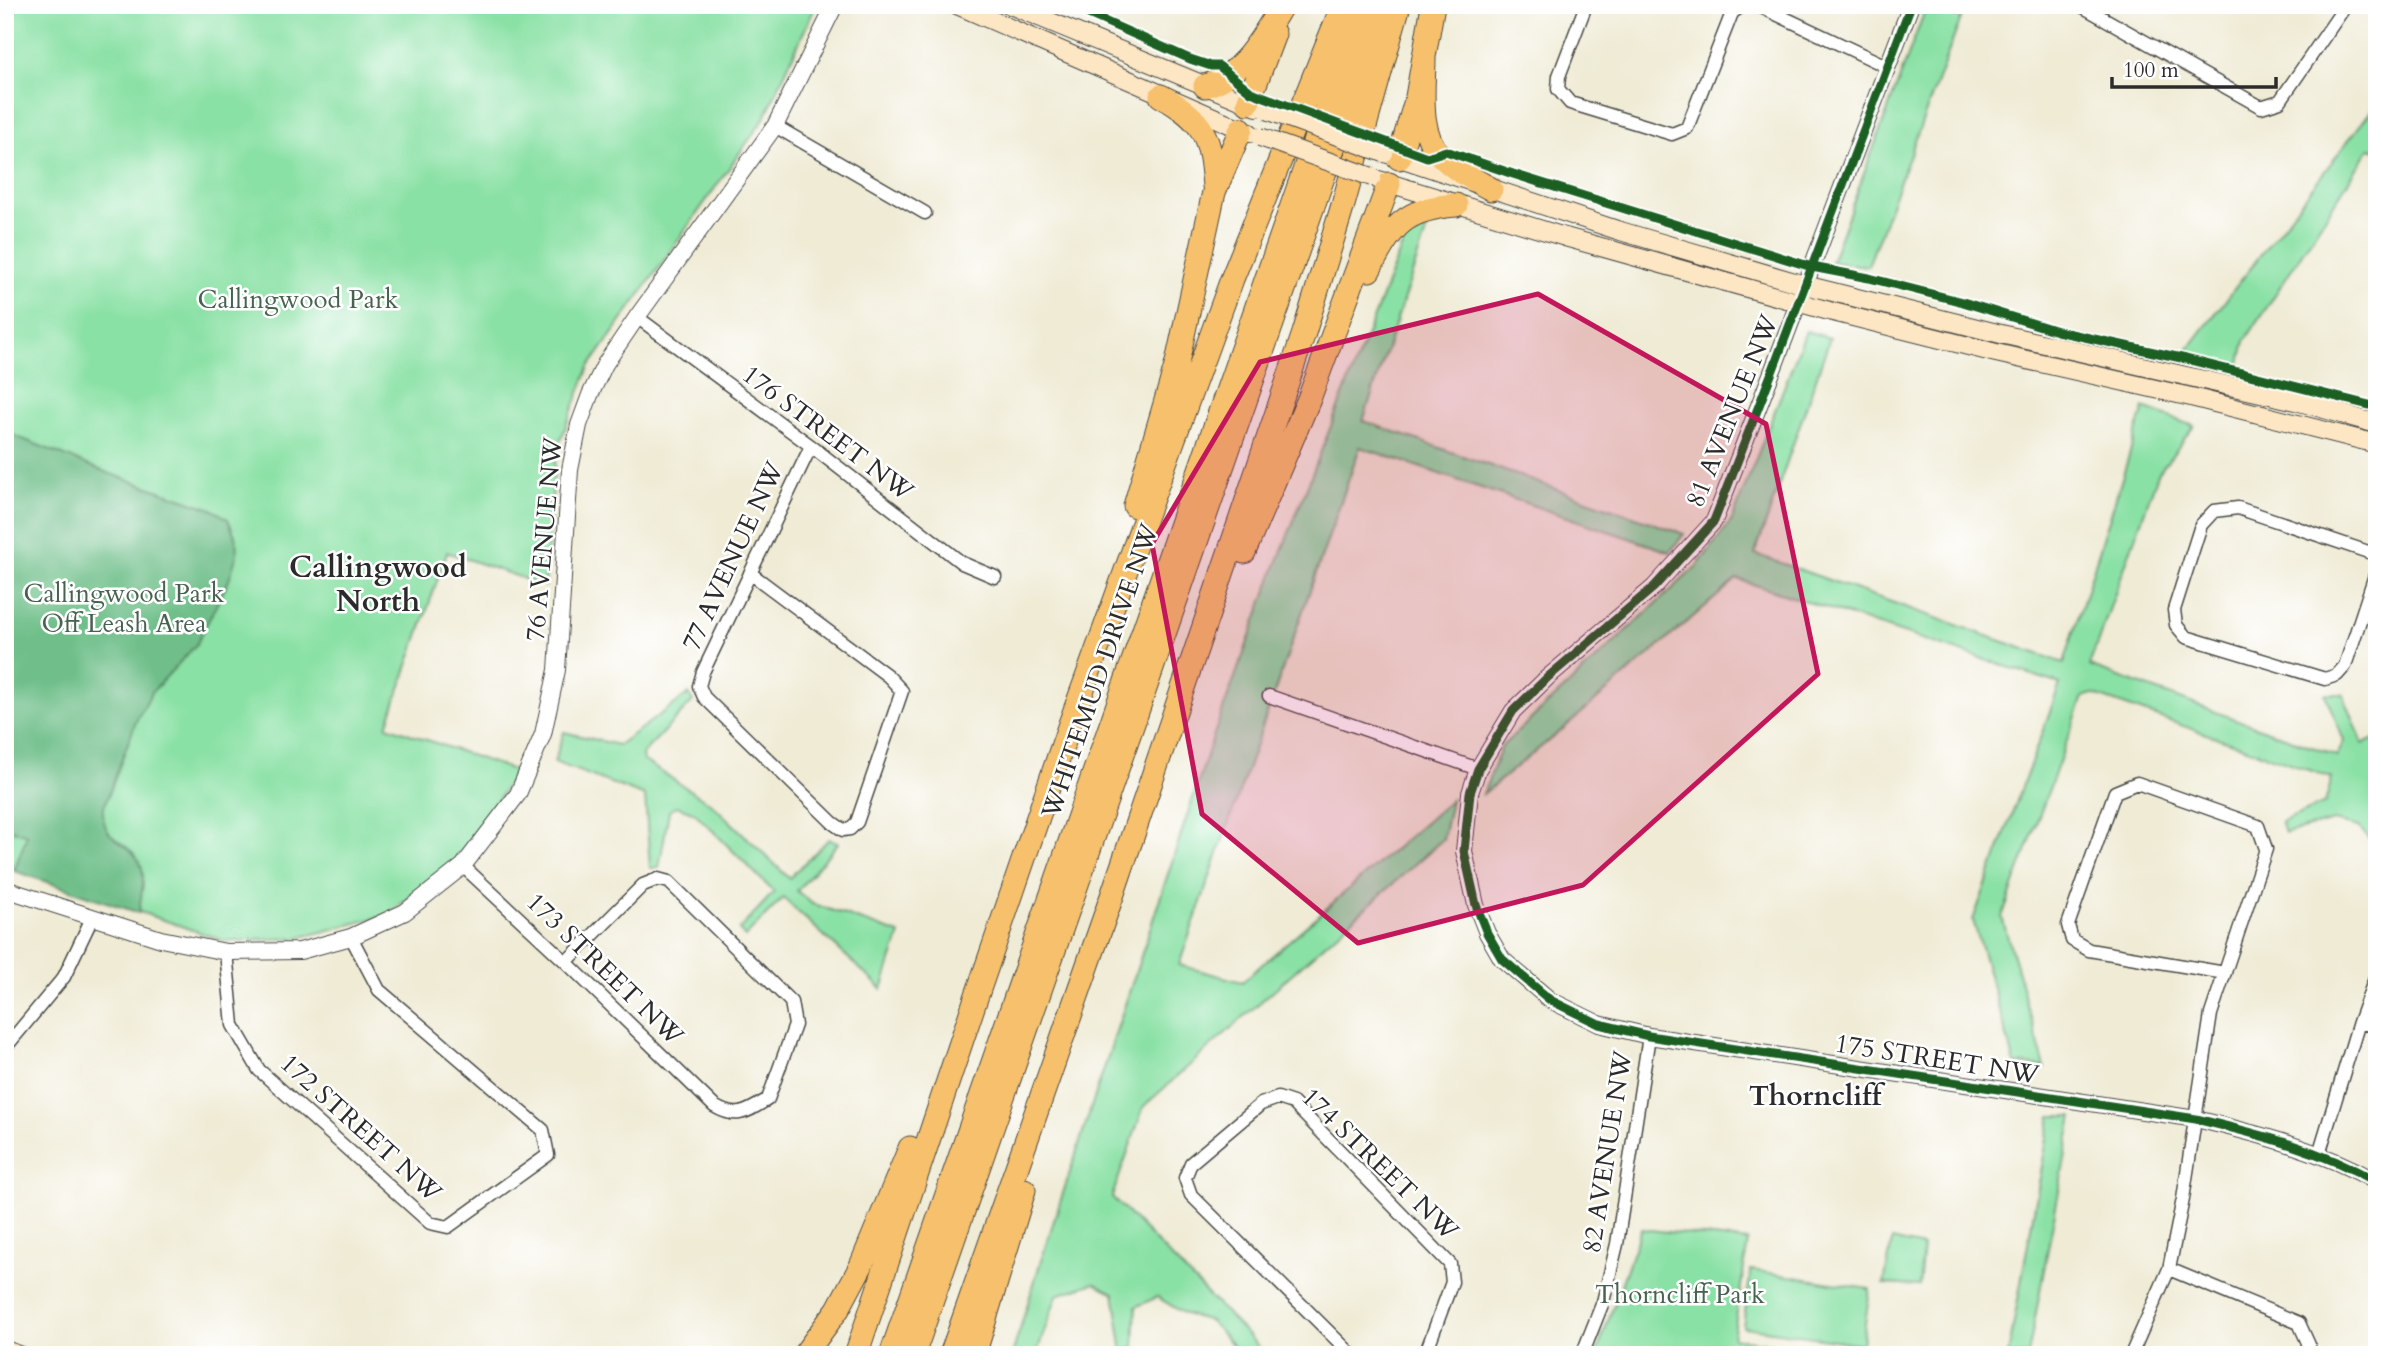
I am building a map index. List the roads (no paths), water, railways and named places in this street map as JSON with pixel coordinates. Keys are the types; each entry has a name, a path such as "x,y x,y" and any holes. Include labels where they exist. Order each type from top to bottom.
{"highway":[{"path":"1205,86 1230,75 1266,31 1282,5"},
{"path":"1257,107 1287,5"},
{"path":"856,1355 1070,724 1232,279 1343,5"},
{"name":"WHITEMUD DRIVE NW","path":"891,1355 1362,5"},
{"name":"WHITEMUD DRIVE NW","path":"913,1355 1383,5"},
{"path":"951,1355 1054,1063 1304,332 1399,5"},
{"path":"1391,156 1417,96 1433,5"},
{"path":"1424,58 1423,117 1437,153 1458,170 1491,189"},
{"path":"1070,724 1177,363 1214,192 1212,154 1201,128 1188,111 1161,96"},
{"path":"1214,192 1250,133"},
{"path":"1146,792 1331,340 1380,181"},
{"path":"1331,340 1371,266 1398,225 1416,211 1456,205"},
{"path":"804,1355 838,1309 861,1266 976,998"},
{"path":"974,1355 1040,1138 1054,1063"}],"main road":[{"path":"957,5 1250,133 1380,181 1456,205 1798,303 2377,444"},
{"path":"1010,5 1257,107 1391,156 1617,230 1805,285 2014,337 2296,401 2377,424"},
{"path":"1250,133 1257,107"},
{"path":"1380,181 1391,156"},
{"path":"5,1350 19,1355"}],"street":[{"name":"76 AVENUE NW","path":"226,952 300,951 351,937 405,912 463,866 517,794 543,734 557,670 568,491 574,448 585,408 596,382 637,317 775,126 835,5"},
{"path":"1586,5 1559,76 1558,89 1570,103 1672,134 1687,128 1732,13 1742,5"},
{"path":"1757,5 1886,66"},
{"name":"81 AVENUE NW","path":"1502,960 1476,905 1464,851 1468,806 1478,769 1513,711 1548,677 1654,587 1714,521 1910,5"},
{"path":"2080,5 2261,107 2280,101 2346,5"},
{"path":"775,126 925,213"},
{"name":"176 STREET NW","path":"637,317 811,446 962,563 995,577"},
{"name":"77 AVENUE NW","path":"750,573 888,676 902,691 857,822 850,829 843,830 833,824 704,697 699,686 750,573 811,446"},
{"path":"2377,555 2238,508 2214,511 2202,524 2174,610 2176,625 2186,637 2325,678 2337,675 2344,666 2377,569"},
{"path":"1269,696 1478,769"},
{"path":"2131,1355 2169,1269 2196,1119 2211,1014 2225,973 2266,849 2258,826 2137,783 2115,792 2068,925 2072,940 2090,950 2225,973"},
{"name":"173 STREET NW","path":"463,866 714,1106 725,1113 741,1114 768,1099 795,1025 791,1002 674,886 663,880 652,880 636,890 566,962"},
{"path":"5,889 161,939 226,952"},
{"path":"5,1048 64,977 92,918"},
{"name":"172 STREET NW","path":"226,952 233,1025 259,1070 430,1223 448,1227 548,1155 543,1130 379,990 351,937"},
{"name":"175 STREET NW","path":"1502,960 1549,999 1599,1024 1649,1036 2196,1119 2259,1133 2319,1154 2377,1182"},
{"path":"2319,1154 2359,1022 2377,973"},
{"path":"2359,1022 2377,1027"},
{"name":"82 AVENUE NW","path":"1583,1355 1603,1302 1617,1244 1649,1036"},
{"name":"174 STREET NW","path":"1352,1355 1191,1195 1185,1178 1191,1163 1200,1155 1261,1104 1278,1098 1293,1103 1450,1264 1452,1282 1425,1355"},
{"path":"2169,1269 2299,1323 2306,1350"}],"district":[{"name":"Callingwood North","path":"378,584"},
{"name":"Thorncliff","path":"1815,1096"}],"park label":[{"name":"Callingwood Park","path":"298,299"},
{"name":"Callingwood Park Off Leash Area","path":"124,608"},
{"name":"Thorncliff Park","path":"1680,1294"}]}
